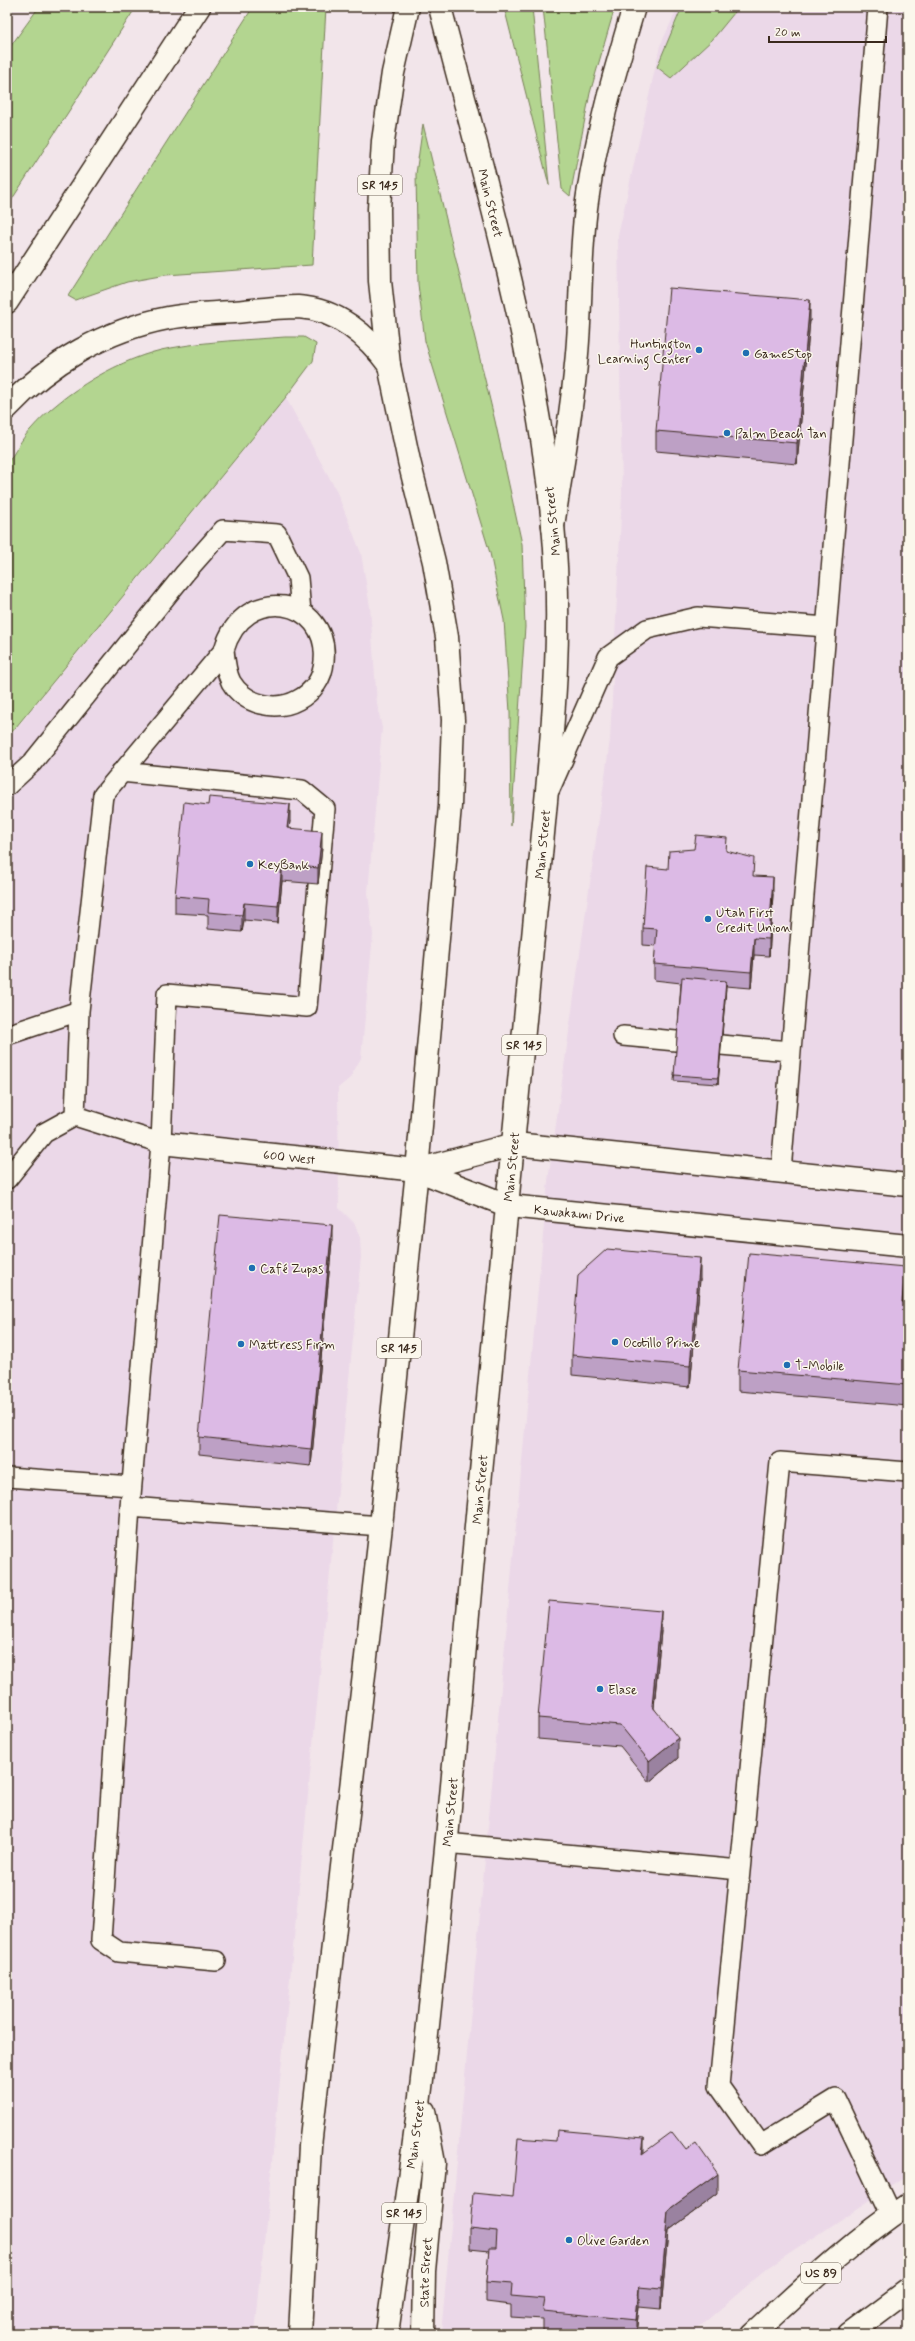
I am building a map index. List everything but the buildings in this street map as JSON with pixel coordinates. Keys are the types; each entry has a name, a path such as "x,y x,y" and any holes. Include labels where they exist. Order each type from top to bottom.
{"main road":[{"path":"7,302 199,7"},
{"name":"SR 145","path":"300,2334 310,2146 381,1526 417,1170 450,806 453,720 447,637 441,595 409,461 389,365 380,281 379,209 387,112 393,73 408,7"},
{"name":"Main Street","path":"387,2334 420,2092 446,1843 500,1272 509,1206 515,1144 557,656 557,580 553,526 540,426 516,301 440,7"},
{"path":"553,526 577,364 580,276 587,201 599,135 616,68 634,7"},
{"path":"7,408 21,393 49,370 77,352 113,334 138,325 169,318 298,307 316,311 339,319 357,330 376,347 389,365"},
{"name":"600 West","path":"161,1143 417,1170"},
{"path":"417,1170 515,1144 908,1184"},
{"name":"Kawakami Drive","path":"417,1170 509,1206 908,1246"},
{"name":"State Street","path":"420,2092 434,2163 424,2271 423,2334"},
{"name":"US 89","path":"753,2334 809,2283 900,2210"},
{"path":"848,2334 908,2290"}],"lane":[{"path":"780,1171 878,7"},
{"path":"7,786 32,763 180,579 223,530 277,534 298,578 300,612"},
{"path":"268,606 285,606 300,612 313,622 322,636 325,652 324,669 317,684 306,696 291,704 275,707 258,704 244,696 232,683 225,667 224,650 229,634 239,620 252,610 268,606"},
{"path":"546,797 608,657 647,629 698,617 826,627"},
{"path":"75,1116 79,1011 102,795 224,650"},
{"path":"122,772 302,790 325,809 307,1007 167,994 161,1143 131,1486 101,1940 119,1952 216,1961"},
{"path":"7,1035 79,1011"},
{"path":"623,1036 676,1041"},
{"path":"721,1045 790,1051"},
{"path":"7,1179 44,1134 75,1116 161,1143"},
{"path":"900,2210 836,2099 760,2145 719,2086 780,1462 908,1472"},
{"path":"7,1477 131,1486"},
{"path":"130,1507 381,1526"},
{"path":"446,1843 740,1870"}],"shaded area":[{"path":"678,7 908,7 908,2175 768,2268 691,2334 441,2334 548,1181 610,740 622,494 618,236 660,46"},
{"path":"286,398 336,490 361,553 370,607 377,704 382,728 368,893 373,935 361,1058 350,1078 338,1088 339,1208 354,1223 360,1238 361,1257 255,2334 7,2334 7,740"}],"green space":[{"path":"39,7 136,7 7,207 7,51"},
{"path":"253,7 326,7 312,265 166,275 127,282 75,300 68,296"},
{"path":"504,7 532,7 549,185"},
{"path":"543,7 615,7 590,93 570,196 562,189"},
{"path":"682,7 739,7 712,40 671,78 657,67"},
{"path":"423,124 495,421 522,544 525,627 511,826 510,712 504,620 490,553 425,341 418,284 416,174"},
{"path":"304,337 316,344 313,361 286,397 7,738 7,464 24,437 59,402 95,378 133,359 152,352 171,348 213,342"}],"place":[{"name":"Huntington Learning Center","path":"699,350"},
{"name":"GameStop","path":"746,353"},
{"name":"Palm Beach Tan","path":"727,433"},
{"name":"KeyBank","path":"250,864"},
{"name":"Utah First Credit Union","path":"708,919"},
{"name":"Café Zupas","path":"252,1268"},
{"name":"Ocotillo Prime","path":"615,1342"},
{"name":"Mattress Firm","path":"241,1344"},
{"name":"T-Mobile","path":"787,1365"},
{"name":"Elase","path":"600,1689"},
{"name":"Olive Garden","path":"569,2240"}]}
